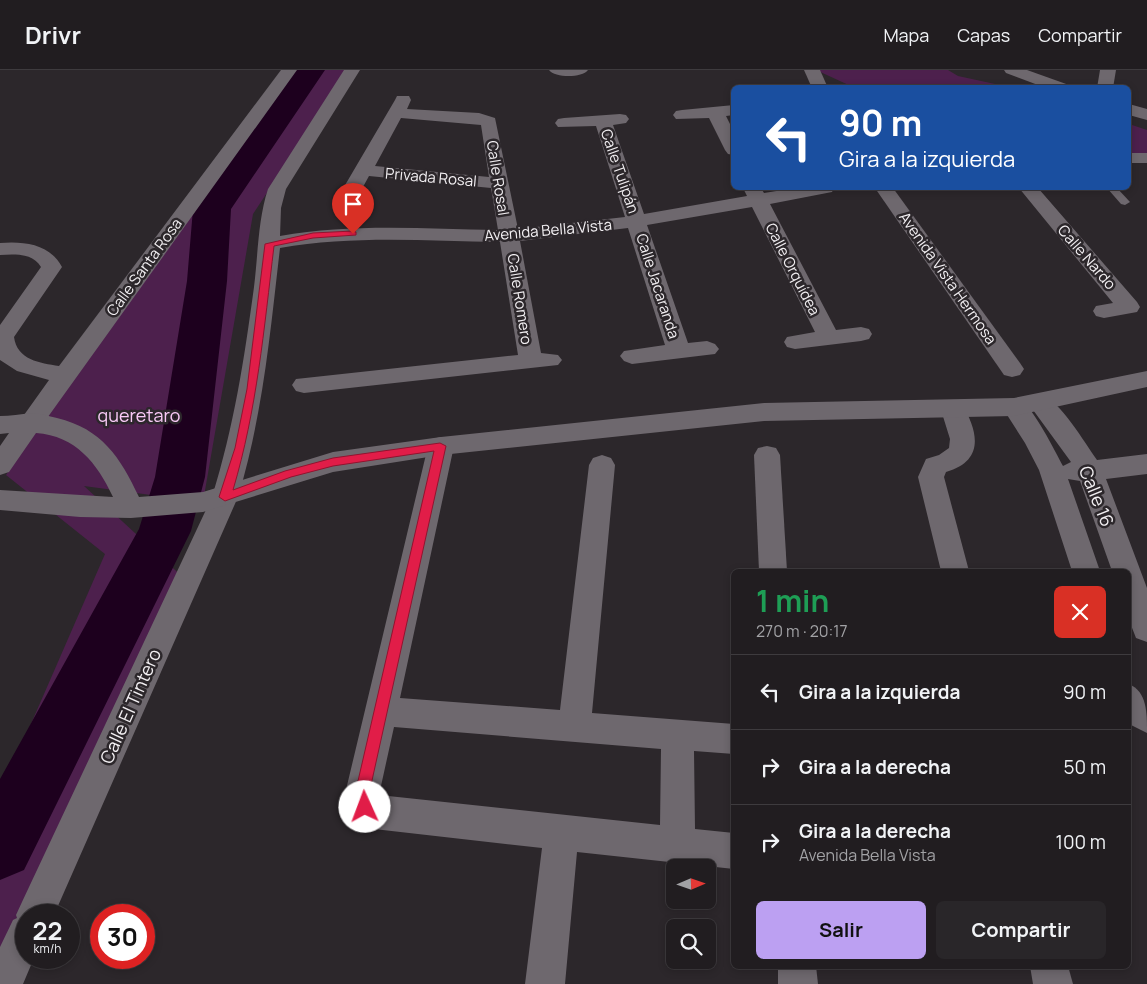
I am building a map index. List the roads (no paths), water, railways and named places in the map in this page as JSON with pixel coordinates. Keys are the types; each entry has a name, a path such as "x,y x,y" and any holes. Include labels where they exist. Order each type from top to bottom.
{"street":[{"name":"Calle Santa Rosa","path":"0,465 289,70"},
{"name":"Calle El Tintero","path":"40,904 214,500 240,448 252,389 270,244 271,208 277,190 352,70"},
{"path":"557,70 579,70"},
{"path":"812,70 819,85"},
{"path":"1012,70 1054,85"},
{"path":"1106,85 1108,70"},
{"name":"Privada Rosal","path":"351,192 400,106 487,120"},
{"path":"682,115 731,110"},
{"path":"1131,110 1147,114"},
{"path":"715,112 731,144"},
{"name":"Calle Tulipán","path":"564,123 611,119 638,222"},
{"name":"Calle Rosal","path":"487,120 489,122 498,183 509,236"},
{"path":"1131,158 1147,158"},
{"name":"Privada Rosal","path":"364,170 498,183"},
{"name":"Avenida Bella Vista","path":"270,244 313,236 353,234 509,236 638,222 755,194 802,190"},
{"name":"Avenida Vista Hermosa","path":"885,190 1012,369"},
{"name":"Calle Nardo","path":"1030,190 1129,307 1104,311"},
{"name":"Calle Orquídea","path":"755,194 829,338"},
{"name":"Calle Jacaranda","path":"638,222 679,352"},
{"name":"Calle Romero","path":"304,385 540,361 509,236"},
{"path":"0,249 28,250 48,258 52,267 3,337 2,344 6,352 29,367 65,375"},
{"path":"795,342 861,334"},
{"path":"632,356 707,349"},
{"path":"0,500 80,507 139,507 214,500 289,474 333,462 440,446 764,412 860,409 953,410 1014,407 1147,379"},
{"name":"Calle 16","path":"1040,403 1065,433 1090,471 1125,569"},
{"name":"Calle 16","path":"1014,407 1036,439 1052,470 1085,569"},
{"path":"953,410 965,441 962,452 948,463 935,466 931,477 954,569"},
{"path":"0,425 31,422 57,425 91,442 139,507"},
{"path":"440,446 362,794 365,807 374,812 731,851"},
{"path":"767,455 773,569"},
{"path":"1052,470 1090,471 1147,464"},
{"path":"574,727 602,465"},
{"path":"1131,584 1147,629"},
{"path":"1131,702 1137,712 1147,718"},
{"path":"381,710 731,739"},
{"path":"677,844 678,735"},
{"path":"545,984 561,833"},
{"path":"3,984 15,958"},
{"path":"797,969 798,984"},
{"path":"1050,969 1053,984"}],"lane":[{"path":"1114,190 1125,202"}],"waterway":[{"path":"0,846 165,531 180,477 207,281 212,209 310,70"}],"park label":[{"name":"queretaro","path":"139,415"}]}
